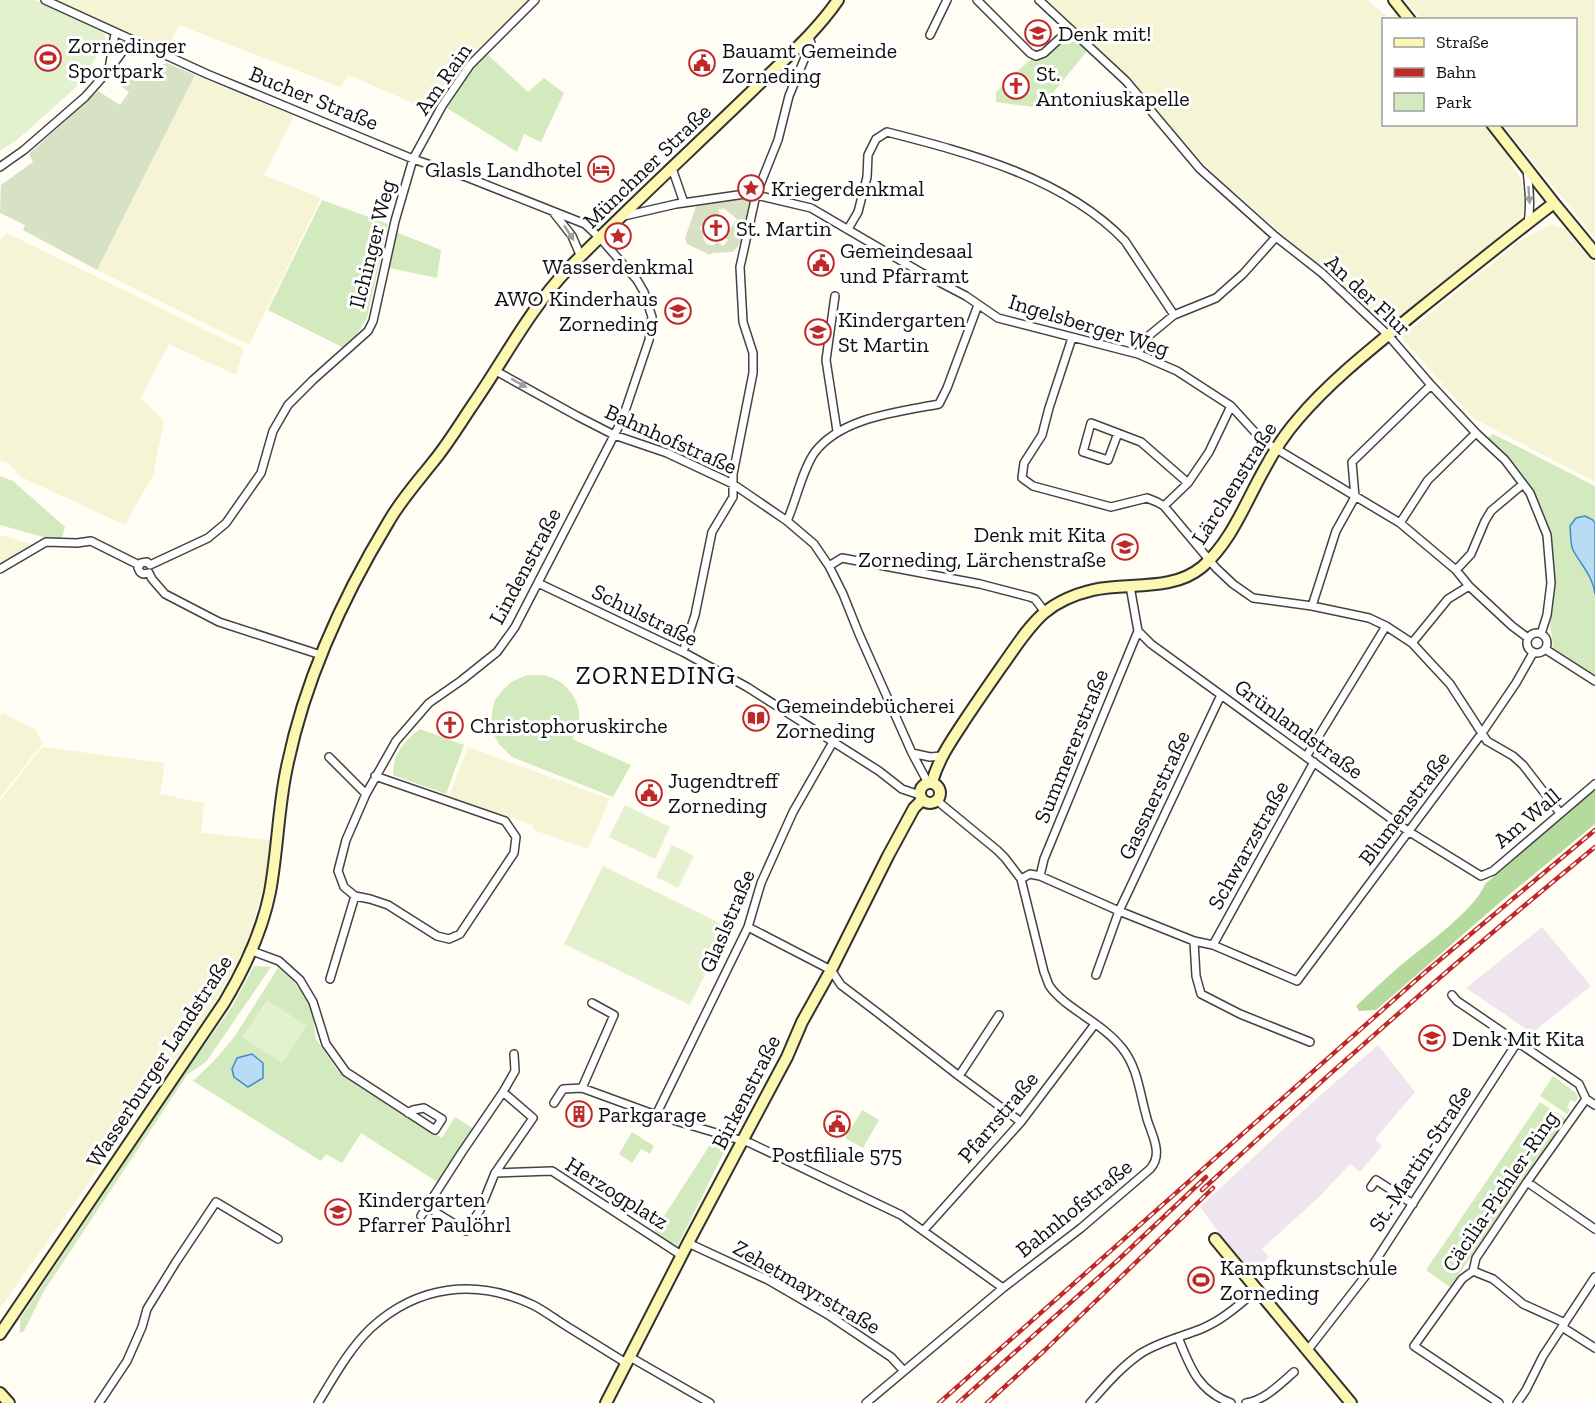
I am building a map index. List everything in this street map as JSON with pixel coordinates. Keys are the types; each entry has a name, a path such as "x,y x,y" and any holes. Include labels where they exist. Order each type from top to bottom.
{"street":[{"name":"Bucher Straße","path":"45,0 207,74 413,159 469,178 585,224 600,238"},
{"name":"Am Rain","path":"413,159 442,106 470,65 535,0"},
{"name":"Münchner Straße","path":"496,371 523,325 549,289 809,37 838,0"},
{"path":"930,35 947,0"},
{"path":"977,0 1030,53 1036,56 1044,53 1070,29"},
{"name":"An der Flur","path":"1039,0 1126,81 1200,169 1276,237 1322,273 1388,335 1431,385 1505,460 1530,493 1547,535 1551,583 1547,615 1541,634"},
{"path":"1395,0 1408,18"},
{"path":"109,70 115,33"},
{"path":"683,652 695,615 712,532 733,497 733,474 753,373 753,352 743,322 740,267 756,195 778,140 789,96 811,43 809,37"},
{"path":"0,166 24,150 85,97 131,40"},
{"path":"1494,126 1595,253"},
{"path":"848,229 858,212 867,177 868,155 876,139 888,132 930,142 1031,178 1095,215 1125,241 1174,315"},
{"name":"Ilchinger Weg","path":"0,569 46,542 91,541 139,565 145,561 149,569 208,538 226,523 261,473 273,431 288,405 368,331 373,321 395,221 413,159"},
{"path":"672,168 684,202"},
{"path":"1526,168 1530,195 1528,223"},
{"name":"Ingelsberger Weg","path":"622,217 684,202 732,195 756,195 811,208 966,296 998,318 1138,354 1177,370 1231,406 1263,441 1400,524 1456,570 1469,586 1528,638"},
{"name":"Lärchenstraße","path":"930,782 941,756 978,699 1025,633 1045,612 1068,598 1090,590 1163,582 1182,577 1202,567 1236,524 1276,449 1314,400 1388,335 1554,203"},
{"path":"553,211 572,236 580,257"},
{"path":"1138,354 1146,338 1174,315 1216,298 1243,274 1276,237"},
{"name":"Lindenstraße","path":"355,896 344,887 338,871 346,840 375,776 396,741 429,703 497,652 515,627 622,420 649,340 652,317 644,292 637,280 600,238"},
{"path":"835,296 826,360 837,431"},
{"path":"787,521 815,452 837,431 874,416 939,404 978,305"},
{"path":"1072,338 1042,435 1024,463 1022,478 1033,486 1111,507 1147,498 1157,502 1164,506 1208,560 1233,585 1253,598 1312,606 1369,618 1386,626 1412,643 1450,684 1488,741 1523,765 1560,813"},
{"name":"Bahnhofstraße","path":"496,371 614,435 667,453 733,484 787,521 814,544 829,566 843,594 912,753 930,782"},
{"name":"Wasserburger Landstraße","path":"0,1334 239,978 263,920 270,890 285,776 300,715 321,655 346,598 391,518 434,461 496,371"},
{"path":"1312,606 1336,531 1355,497 1352,462 1431,385"},
{"path":"1164,506 1188,483 1209,452 1231,406"},
{"path":"1118,434 1108,460 1083,452 1091,423 1141,442 1188,483"},
{"path":"1400,524 1428,480 1476,433"},
{"path":"1456,570 1471,554 1491,511 1523,483"},
{"path":"829,566 842,558 980,584 1035,599 1045,612"},
{"path":"149,569 152,579 165,594 219,622 321,655"},
{"name":"Schulstraße","path":"538,583 683,652 747,687 879,771 902,789 921,798"},
{"path":"1130,586 1138,631"},
{"path":"1412,643 1448,599 1469,586"},
{"name":"Schwarzstraße","path":"1306,757 1386,626"},
{"name":"Grünlandstraße","path":"1138,631 1151,644 1408,831 1480,876"},
{"name":"Summererstraße","path":"1040,876 1044,859 1138,631"},
{"path":"1535,633 1541,634 1547,640 1545,650 1540,653 1530,651 1527,645 1528,638 1535,633"},
{"path":"1545,650 1595,681"},
{"name":"Blumenstraße","path":"1213,945 1297,981 1482,733 1516,683 1533,652"},
{"name":"Gassnerstraße","path":"1096,975 1119,911 1221,695"},
{"name":"Glaslstraße","path":"656,1115 748,927 761,884 793,812 833,742"},
{"path":"912,753 930,757 941,756"},
{"path":"329,757 366,794"},
{"name":"Schwarzstraße","path":"1213,945 1314,762"},
{"path":"330,979 355,896 385,903 437,936 449,939 460,933 514,853 516,837 505,821 375,776"},
{"path":"930,782 938,785 940,794 934,802 929,803 921,798 921,788 930,782"},
{"name":"Am Wall","path":"1480,876 1493,870 1595,784"},
{"name":"Birkenstraße","path":"606,1403 681,1255 787,1057 802,1022 831,970 888,856 921,798"},
{"name":"Bahnhofstraße","path":"866,1403 1003,1288 1081,1228 1155,1164 1157,1152 1144,1111 1136,1073 1123,1049 1058,996 1050,986 1044,972 1021,879 1005,858 941,804 938,798"},
{"path":"1021,879 1030,874 1040,876 1194,941 1213,945"},
{"path":"748,927 831,970 841,985 1021,1122"},
{"path":"1194,941 1196,976 1201,994 1240,1014 1310,1042"},
{"path":"252,951 279,961 300,980 313,1002 326,1044 346,1072 408,1113"},
{"path":"1452,995 1457,1001 1579,1084 1586,1099"},
{"path":"582,1088 614,1015 592,1002"},
{"path":"958,1076 999,1015"},
{"name":"Pfarrstraße","path":"924,1230 1021,1122 1095,1024"},
{"name":"St.-Martin-Straße","path":"1307,1351 1367,1274 1518,1041"},
{"path":"421,1216 503,1092 515,1071 514,1054"},
{"path":"554,1103 563,1089 582,1088 656,1115 750,1143 884,1206 924,1230 1003,1288"},
{"path":"427,1207 466,1231 480,1210 495,1173 533,1118 503,1092"},
{"name":"Cäcilia-Pichler-Ring","path":"1499,1403 1414,1346 1462,1279 1473,1271 1476,1258 1586,1099 1595,1105"},
{"name":"Herzogplatz","path":"495,1173 552,1171 681,1255"},
{"path":"1371,1187 1376,1180 1413,1204"},
{"path":"1527,1182 1595,1229"},
{"path":"99,1403 127,1361 147,1309 216,1202 278,1239"},
{"path":"1215,1239 1351,1403"},
{"name":"Zehetmayrstraße","path":"688,1243 768,1280 830,1316 891,1357 904,1371"},
{"path":"1473,1271 1493,1279 1523,1304 1564,1325 1595,1348"},
{"path":"1517,1403 1595,1277"},
{"path":"318,1403 342,1365 370,1329 385,1317 421,1297 449,1290 483,1289 511,1296 538,1308 628,1360 710,1403"},
{"path":"1090,1403 1110,1381 1141,1354 1218,1320 1258,1289"},
{"path":"1178,1337 1197,1380 1207,1391 1231,1403"},
{"path":"1246,1403 1267,1395 1294,1372"},
{"path":"0,1393 9,1403"}],"shaded area":[{"path":"1542,927 1591,986 1532,1033 1466,988"},
{"path":"1378,1045 1415,1092 1375,1139 1382,1146 1360,1172 1350,1164 1320,1196 1262,1249 1269,1257 1253,1274 1200,1207"}],"green space":[{"name":"Zornedinger Sportpark","path":"0,0 35,0 100,30 105,35 105,40 86,76 73,90 17,140 0,151"},
{"path":"58,0 532,0 469,56 433,112 349,75 340,87 179,25 167,48 151,44"},
{"path":"1043,0 1368,0 1388,18 1382,18 1382,126 1486,126 1505,150 1522,182 1528,200 1520,223 1392,327 1374,314 1210,171 1129,78"},
{"path":"1405,0 1595,0 1595,238 1504,126 1577,126 1577,18 1420,18"},
{"path":"1397,11 1403,18 1388,18"},
{"path":"1069,34 1087,51 1041,108 996,102 996,92 1014,74 1034,57 1038,60"},
{"path":"487,54 528,92 544,78 564,93 541,142 524,134 517,152 447,108 470,71"},
{"path":"167,63 195,75 97,270 23,230 25,225 0,213 1,185 33,162 29,154 98,91 120,105 129,92 122,87 127,80"},
{"path":"195,75 294,116 264,175 321,198 249,345 97,270"},
{"path":"743,198 749,200 751,203 749,216 744,236 733,252 710,255 687,244 685,238 697,204","holes":["723,208 737,219 724,237 728,240 723,246 717,242 714,245 705,242 703,236 705,233 699,228 704,223 709,226 720,209"]},
{"path":"322,200 388,224 367,318 356,335 342,347 268,310"},
{"path":"1551,224 1566,230 1595,265 1595,482 1473,418 1401,337 1520,241"},
{"path":"396,232 441,250 437,278 389,268"},
{"path":"7,233 244,349 236,375 169,344 141,398 164,421 153,475 125,525 19,476 9,463 0,460 0,241"},
{"path":"1493,434 1595,486 1595,678 1553,650 1550,618 1553,567 1546,521 1532,491 1514,467 1487,438"},
{"path":"0,476 13,481 65,527 62,538 47,538 0,525"},
{"path":"0,535 35,545 0,566"},
{"path":"527,675 541,675 557,680 574,697 579,721 572,739 631,765 613,797 512,757 499,744 491,724 495,700 511,682"},
{"path":"3,713 36,730 42,744 0,797 0,715"},
{"path":"420,729 464,745 446,794 393,775 400,749"},
{"path":"42,747 165,763 160,794 204,803 201,833 270,840 264,886 251,930 241,956 209,1013 0,1308 0,801"},
{"path":"468,747 610,799 588,849 534,830 532,825 449,796"},
{"path":"1595,790 1595,824 1505,898 1376,1010 1359,1011 1356,1006 1460,916 1471,905 1485,884"},
{"path":"625,805 670,827 655,859 609,837"},
{"path":"672,845 694,856 678,888 656,877"},
{"path":"603,866 728,927 690,1005 564,944"},
{"path":"254,966 271,967 206,1062 187,1075 44,1291 24,1331 20,1333 20,1319 183,1074 232,1007"},
{"path":"278,968 295,983 311,1006 316,1039 337,1070 356,1085 442,1138 455,1117 474,1129 439,1183 361,1133 342,1163 326,1154 321,1161 193,1081 235,1036"},
{"path":"267,1000 307,1026 282,1063 242,1037"},
{"path":"1553,1076 1576,1093 1578,1098 1575,1102 1571,1100 1567,1107 1570,1110 1567,1114 1540,1096"},
{"path":"1540,1102 1566,1119 1450,1287 1426,1270"},
{"path":"862,1110 879,1120 863,1148 845,1138"},
{"path":"632,1132 654,1146 650,1154 641,1149 632,1163 619,1154"},
{"path":"713,1140 723,1143 724,1152 677,1247 654,1232"}],"water":[{"path":"1585,516 1595,523 1595,594 1592,582 1573,550 1571,542 1570,526 1576,518"},
{"path":"252,1054 263,1063 263,1078 248,1087 234,1077 232,1069 237,1058"}],"railway":[{"path":"939,1403 1423,974 1595,830"},
{"path":"1202,1190 1396,1016 1595,847"},
{"path":"958,1403 1118,1260 1206,1177"},
{"path":"987,1403 1213,1188"}],"place":[{"name":"Denk mit!","path":"1038,33"},
{"name":"Zornedinger Sportpark","path":"48,58"},
{"name":"Bauamt Gemeinde Zorneding","path":"702,63"},
{"name":"St. Antoniuskapelle","path":"1016,86"},
{"name":"Glasls Landhotel","path":"601,169"},
{"name":"Kriegerdenkmal","path":"751,188"},
{"name":"St. Martin","path":"716,228"},
{"name":"Wasserdenkmal","path":"618,236"},
{"name":"Gemeindesaal und Pfarramt","path":"821,263"},
{"name":"AWO Kinderhaus Zorneding","path":"678,311"},
{"name":"Kindergarten St Martin","path":"818,332"},
{"name":"Denk mit Kita Zorneding, Lärchenstraße","path":"1125,547"},
{"name":"Gemeindebücherei Zorneding","path":"756,718"},
{"name":"Christophoruskirche","path":"450,725"},
{"name":"Jugendtreff Zorneding","path":"649,793"},
{"name":"Denk Mit Kita","path":"1432,1038"},
{"name":"Parkgarage","path":"579,1114"},
{"name":"Postfiliale 575","path":"837,1124"},
{"name":"Kindergarten Pfarrer Paulöhrl","path":"338,1212"},
{"name":"Kampfkunstschule Zorneding","path":"1201,1280"}],"district":[{"name":"ZORNEDING","path":"656,675"}]}
